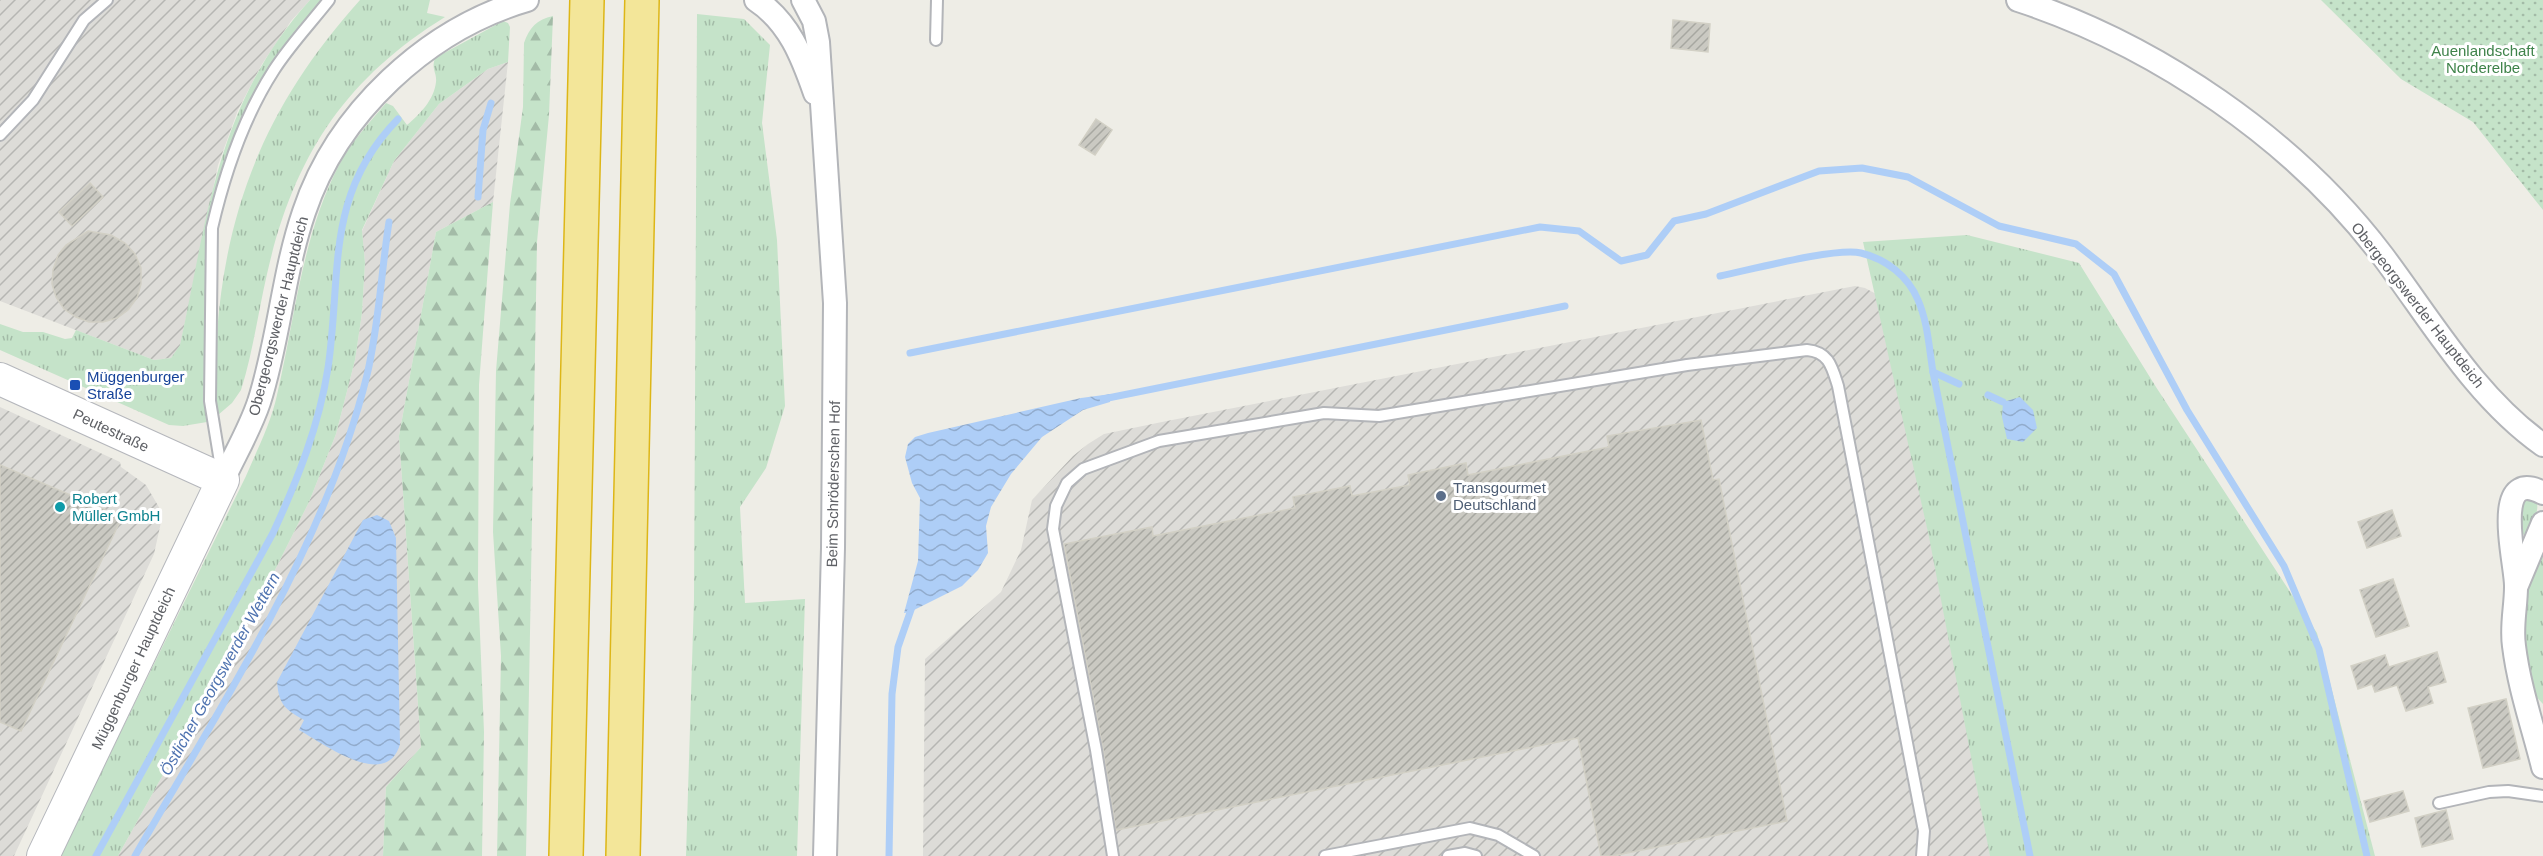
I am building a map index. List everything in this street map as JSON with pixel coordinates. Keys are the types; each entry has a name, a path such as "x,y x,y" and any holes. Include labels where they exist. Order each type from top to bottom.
{"highway":[{"path":"623,856 642,8"},
{"path":"567,856 587,9"}],"street":[{"name":"Obergeorgswerder Hauptdeich","path":"223,480 259,401 304,211 315,183 339,141 385,85 434,45 499,9 526,0"},
{"name":"Beim Schröderschen Hof","path":"756,0 779,18 790,34 822,111"},
{"name":"Beim Schröderschen Hof","path":"803,0 816,30 835,303 833,548 825,856"},
{"name":"Obergeorgswerder Hauptdeich","path":"2018,0 2096,32 2178,74 2229,107 2281,148 2353,220 2455,355 2489,396 2543,445"},
{"name":"Peutestraße","path":"0,379 223,480"},
{"name":"Müggenburger Hauptdeich","path":"43,856 223,480"},
{"path":"2543,493 2521,490 2516,493 2509,505 2516,586 2512,615 2514,647 2543,767"},
{"path":"2516,586 2543,523"}],"lane":[{"path":"0,135 33,100 84,20 107,0"},
{"path":"223,480 210,401 212,228 225,177 252,108 275,69 329,0"},
{"path":"936,39 938,0"},
{"path":"1113,856 1053,529 1056,506 1067,483 1083,470 1159,441 1324,412 1379,416 1687,365 1807,350 1816,351 1829,360 1838,386 1924,831 1922,856"},
{"path":"2439,803 2489,792 2508,791 2543,796"},
{"path":"1325,856 1470,828 1498,835 1534,856"},
{"path":"1448,856 1465,854 1476,856"}],"shaded area":[{"path":"0,0 310,0 291,21 262,64 238,110 218,165 180,346 171,358 154,360 0,301"},
{"path":"508,62 493,202 436,232 399,436 421,747 386,787 383,856 118,856 264,592 309,502 336,434 355,360 362,313 365,263 362,231 394,161 439,104 488,69"},
{"path":"1855,286 1878,295 1997,856 923,856 925,659 1001,592 1021,550 1032,500 1073,456 1104,434"},
{"path":"0,407 120,462 121,467 146,485 160,509 161,522 154,554 14,856 0,856"}],"green space":[{"path":"310,0 326,0 260,88 212,214 206,256 205,402 207,422 183,426 169,425 0,350 0,324 23,332 43,332 65,339 72,338 76,330 154,360 171,358 180,345 209,207 220,163 235,121 254,80 279,39"},
{"path":"360,0 430,0 427,13 445,17 409,41 378,68 351,96 328,126 308,159 291,194 278,233 241,390 232,403 218,415 214,396 214,374 222,284 231,238 243,195 259,153 278,114 329,37"},
{"name":"Auenlandschaft Norderelbe","path":"2321,0 2543,0 2543,210 2473,122 2401,79"},
{"path":"697,14 744,19 770,45 762,123 777,240 785,406 766,468 740,507 745,603 805,599 797,856 686,856 694,599"},
{"path":"553,16 549,115 537,242 526,856 497,856 501,656 493,532 496,371 510,204 523,107 524,43 534,25 542,19"},
{"path":"503,21 510,27 508,62 488,69 439,104 394,161 362,230 365,263 362,313 355,360 336,434 309,502 264,592 118,856 60,856 246,476 263,436 277,395 301,278 316,220 339,165 355,140 386,103 393,106 407,125 421,111 435,89 435,58"},
{"path":"493,202 479,385 478,585 484,732 482,856 383,856 386,787 421,747 399,436 436,232"},
{"path":"1967,235 2079,263 2156,387 2317,633 2375,856 1990,856 1929,537 1863,242"},
{"path":"2529,500 2537,503 2537,512 2531,526 2523,535 2520,531 2521,502"},
{"path":"2543,542 2543,704 2534,694 2522,647 2526,592"}],"water":[{"path":"1111,394 1110,402 1083,410 1042,437 1011,474 991,507 986,526 988,553 978,570 962,586 904,613 918,561 920,498 912,483 905,457 908,444 915,437 928,433 1081,398"},
{"path":"2020,397 2033,410 2037,428 2023,442 2007,439 2002,417 2003,402"},
{"path":"377,515 389,521 396,538 400,744 393,757 382,764 369,764 339,753 299,730 304,720 284,706 279,696 277,682 363,520"}],"building":[{"path":"1673,20 1710,24 1708,52 1671,48"},
{"path":"1096,119 1112,130 1095,155 1079,145"},
{"path":"90,183 103,197 72,226 59,212"},
{"path":"88,231 111,235 125,243 135,254 141,268 141,284 137,298 128,310 117,318 103,322 89,322 64,309 56,297 52,284 53,270 58,255 66,245"},
{"path":"1701,420 1713,480 1719,479 1787,821 1612,856 1601,856 1578,738 1116,830 1064,544 1152,527 1153,536 1295,508 1293,497 1350,486 1352,496 1410,485 1408,475 1466,463 1468,475 1609,447 1607,436"},
{"path":"0,465 122,517 21,731 0,722"},
{"path":"2392,510 2401,536 2367,548 2358,522"},
{"path":"2393,579 2409,626 2376,637 2360,590"},
{"path":"2437,652 2446,682 2428,687 2433,703 2406,711 2397,685 2375,692 2372,684 2358,689 2351,666 2385,655 2389,667"},
{"path":"2506,699 2520,759 2483,768 2468,708"},
{"path":"2403,791 2409,811 2370,822 2364,801"},
{"path":"2446,810 2453,839 2422,847 2415,818"}],"waterway":[{"path":"478,197 483,130 491,103"},
{"path":"96,856 273,533 290,493 313,432 324,390 332,333 340,236 347,206 358,177 374,148 398,119"},
{"path":"910,353 1540,227 1579,231 1621,261 1647,255 1674,221 1706,214 1819,171 1862,168 1908,177 1999,226 2076,244 2114,274 2187,410 2284,566 2319,649 2367,856"},
{"name":"Östlicher Georgswerder Wettern","path":"135,856 268,623 325,501 349,439 367,375 389,222"},
{"path":"1720,276 1813,256 1849,252 1861,253 1887,264 1902,276 1914,291 1926,327 1933,372 2030,856"},
{"path":"1103,399 1565,306"},
{"path":"1933,372 1959,384"},
{"path":"1988,395 2003,402"},
{"path":"889,856 892,694 898,647 913,604"}],"place":[{"name":"Müggenburger Straße","path":"75,385"},
{"name":"Transgourmet Deutschland","path":"1441,496"},
{"name":"Robert Müller GmbH","path":"60,507"}]}
